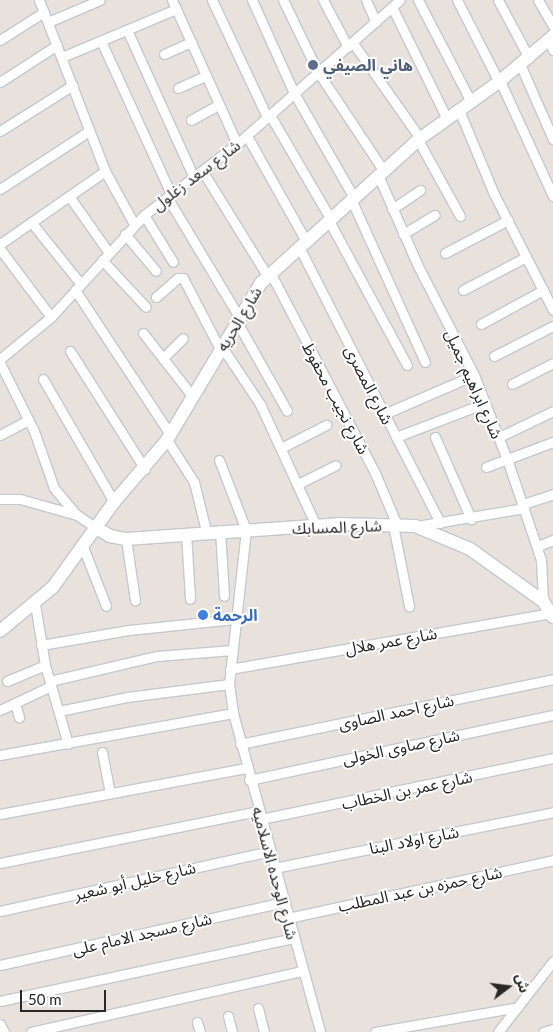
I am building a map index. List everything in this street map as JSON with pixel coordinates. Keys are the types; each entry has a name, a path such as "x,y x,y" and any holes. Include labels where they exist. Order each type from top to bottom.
{"street":[{"path":"39,0 89,131 106,171 134,224"},
{"path":"48,22 100,0"},
{"path":"172,0 218,105 238,144"},
{"path":"212,0 269,116 329,218 407,365"},
{"path":"252,0 294,93 352,198 425,362"},
{"name":"شارع ابراهيم جميل","path":"283,0 318,72 381,172 392,208 403,234 474,375 499,437 538,546 547,592"},
{"path":"323,0 351,45 420,139 460,216"},
{"path":"366,0 376,22"},
{"name":"شارع سعد زغلول","path":"0,361 51,317 134,224 169,195 203,172 238,144 400,0"},
{"path":"418,0 471,102"},
{"path":"457,0 500,81 553,196"},
{"path":"498,0 525,61 553,139"},
{"path":"538,0 553,26"},
{"path":"392,7 447,120"},
{"path":"62,57 176,9"},
{"path":"0,40 44,12"},
{"path":"127,30 194,178"},
{"path":"101,41 169,195 287,411"},
{"path":"164,54 191,42"},
{"name":"شارع الحريه","path":"0,630 35,604 52,587 114,502 145,469 193,397 248,298 269,275 329,218 420,139 552,42"},
{"path":"0,82 57,45"},
{"path":"178,88 205,76"},
{"path":"0,131 73,86"},
{"path":"191,120 218,105"},
{"path":"459,110 508,220 553,310"},
{"path":"0,189 89,131"},
{"name":"شارع المصرى","path":"247,136 440,523"},
{"path":"0,244 106,171"},
{"name":"شارع نجيب محفوظ","path":"203,172 269,275 374,473 395,525 409,606"},
{"path":"392,208 420,190"},
{"path":"69,196 109,253"},
{"path":"144,215 173,262"},
{"path":"403,234 435,215"},
{"path":"445,253 508,220"},
{"path":"31,222 78,287 194,482 206,531"},
{"path":"125,234 156,271"},
{"path":"0,249 51,317"},
{"path":"463,290 526,257"},
{"path":"102,260 146,307"},
{"path":"156,297 178,278 183,278 221,348 243,376 281,448 316,526"},
{"path":"481,324 543,290"},
{"path":"494,356 553,326"},
{"path":"143,333 193,397"},
{"path":"163,358 183,338"},
{"path":"70,351 145,469"},
{"path":"0,361 28,420 54,488 77,515 95,527"},
{"path":"512,384 553,363"},
{"path":"384,414 474,375"},
{"path":"43,379 114,502"},
{"path":"396,437 485,402"},
{"path":"499,437 553,411"},
{"path":"0,435 28,420"},
{"path":"281,448 326,425"},
{"path":"435,436 471,519"},
{"path":"486,467 553,442"},
{"path":"219,460 246,530"},
{"path":"298,484 336,465"},
{"path":"415,526 471,519 524,506 553,494"},
{"path":"0,499 20,499 77,515"},
{"name":"شارع المسابك","path":"95,527 110,536 126,539 220,530 316,526 415,526 470,549 547,592 552,615"},
{"path":"220,530 224,596"},
{"name":"شارع الوحده الاسلاميه","path":"246,530 230,669 229,684 233,713 249,780 320,1032"},
{"path":"186,532 190,599"},
{"path":"126,539 135,600"},
{"path":"538,546 553,540"},
{"path":"83,547 106,606"},
{"path":"35,604 45,665 68,744"},
{"name":"شارع عمر هلال","path":"230,669 552,615"},
{"path":"41,645 129,630 236,619"},
{"path":"0,710 51,683 157,656 233,650"},
{"path":"7,681 45,665"},
{"name":"شارع احمد الصاوى","path":"240,744 553,680"},
{"path":"59,711 127,697 229,684"},
{"path":"15,703 18,717"},
{"path":"0,755 233,713"},
{"name":"شارع صاوى الخولى","path":"249,780 553,715"},
{"path":"102,752 110,794"},
{"name":"شارع عمر بن الخطاب","path":"0,863 553,758"},
{"path":"0,814 246,768"},
{"name":"شارع اولاد البنا","path":"274,868 553,812"},
{"name":"شارع خليل أبو شعير","path":"0,911 270,851"},
{"name":"شارع حمزه بن عبد المطلب","path":"288,918 553,860"},
{"name":"شارع مسجد الامام على","path":"0,965 284,902"},
{"path":"0,1002 293,938"},
{"path":"498,1032 553,961"},
{"path":"31,1032 302,971"},
{"path":"382,1031 518,1007"},
{"path":"258,1008 264,1032"},
{"path":"228,1016 232,1032"},
{"path":"197,1022 200,1032"},
{"path":"0,1024 4,1032"},
{"path":"543,1032 553,1029"}],"place":[{"name":"هاني الصيفي","path":"313,65"},
{"name":"الرحمة","path":"203,615"}]}
